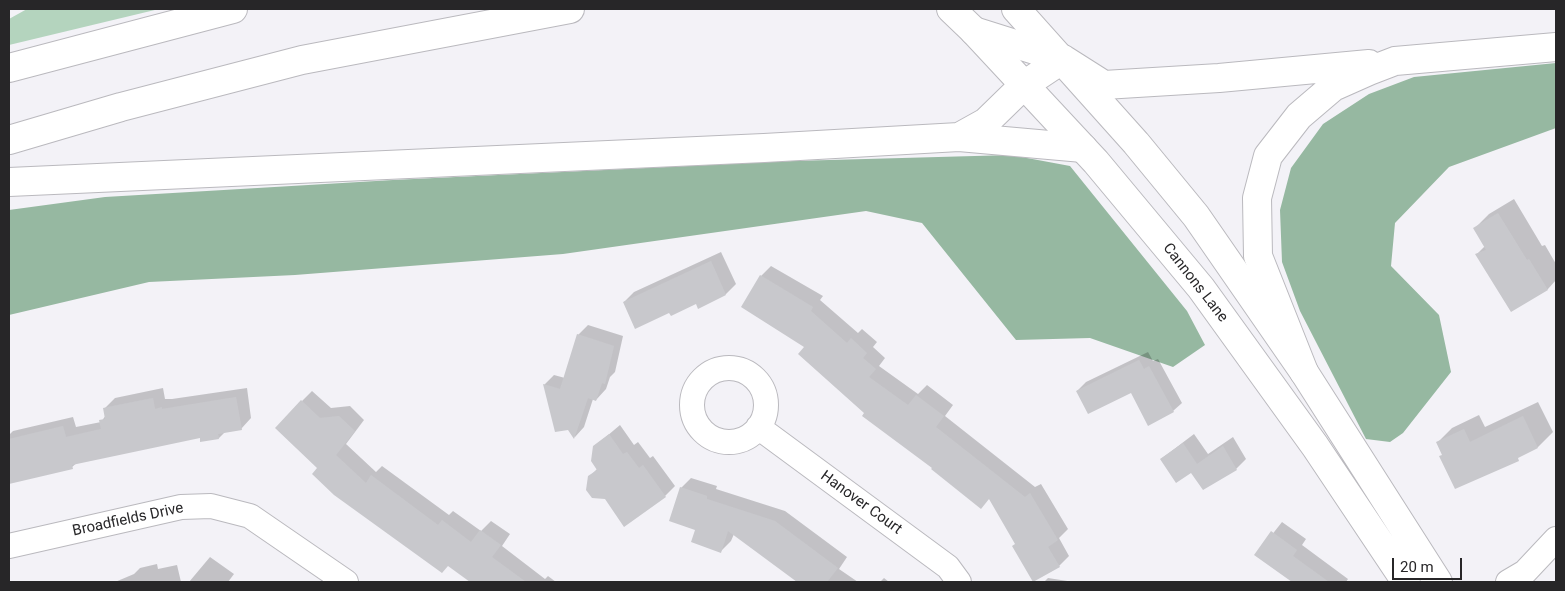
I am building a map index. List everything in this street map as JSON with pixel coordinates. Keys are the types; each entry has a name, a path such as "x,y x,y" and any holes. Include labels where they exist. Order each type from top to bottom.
{"main road":[{"path":"9,68 233,9"},
{"path":"9,140 121,107 302,60 570,9"},
{"name":"Cannons Lane","path":"951,9 974,31 1083,148 1201,288 1281,397 1406,582"},
{"path":"1018,10 1063,58 1196,216 1306,375 1438,582"},
{"path":"974,31 1063,58 1104,85 1219,78 1556,47"},
{"path":"959,137 986,122 1024,85 1063,58"},
{"path":"1306,375 1258,256 1257,198 1268,156 1299,116 1334,87 1395,61"},
{"path":"9,182 959,137 1083,148"},
{"path":"1281,397 1306,375"}],"street":[{"name":"Hanover Court","path":"758,427 948,567 959,582"},
{"name":"Broadfields Drive","path":"9,546 180,507 211,506 250,516 346,582"},
{"path":"1508,582 1526,572 1556,539"}],"green space":[{"path":"27,9 159,9 9,45 9,19"},
{"path":"1556,63 1556,128 1449,167 1395,223 1391,266 1439,315 1451,372 1403,433 1390,442 1366,439 1300,311 1282,262 1280,210 1291,168 1323,124 1369,94 1414,77"},
{"path":"1011,155 1070,166 1187,311 1205,345 1173,367 1090,338 1016,340 922,223 866,211 563,254 295,275 149,282 9,315 9,210 105,197 393,180 793,161"}],"building":[{"path":"1498,213 1548,290 1511,312 1475,254 1486,250 1473,228"},
{"path":"711,261 726,295 698,309 696,304 671,316 669,313 635,329 623,302"},
{"path":"760,275 813,307 811,311 847,343 851,338 867,353 863,358 876,369 869,377 908,405 916,395 944,416 936,427 1025,497 1030,493 1058,540 1048,547 1060,567 1033,582 1012,546 1015,544 989,499 981,509 932,468 862,416 864,413 798,354 804,347 741,307"},
{"path":"577,334 614,346 605,384 602,383 596,401 588,398 574,439 568,430 555,432 543,384 560,389"},
{"path":"1139,360 1144,369 1149,366 1174,412 1148,426 1131,393 1088,414 1076,391"},
{"path":"236,397 242,430 218,434 219,439 200,442 200,438 72,465 73,469 9,484 9,439 63,426 66,437 101,429 99,420 105,419 103,408 153,398 155,409 162,407 162,409"},
{"path":"301,400 320,418 339,416 355,431 336,455 366,483 371,475 438,525 442,520 471,542 480,530 501,545 492,557 526,582 470,582 448,566 442,573 334,495 312,474 317,468 275,428"},
{"path":"1523,416 1538,448 1518,458 1519,461 1455,489 1439,456 1442,455 1436,442 1464,429 1470,442"},
{"path":"609,434 623,454 627,452 639,468 643,465 666,497 624,527 605,499 592,498 586,490 588,476 597,470 591,461 593,446"},
{"path":"1183,443 1197,464 1223,446 1237,470 1203,490 1191,473 1176,483 1160,459"},
{"path":"680,487 707,496 707,499 775,521 838,568 827,582 797,582 728,531 721,553 691,542 695,530 669,521"},
{"path":"1271,531 1297,550 1293,556 1329,582 1292,582 1254,555"}]}
